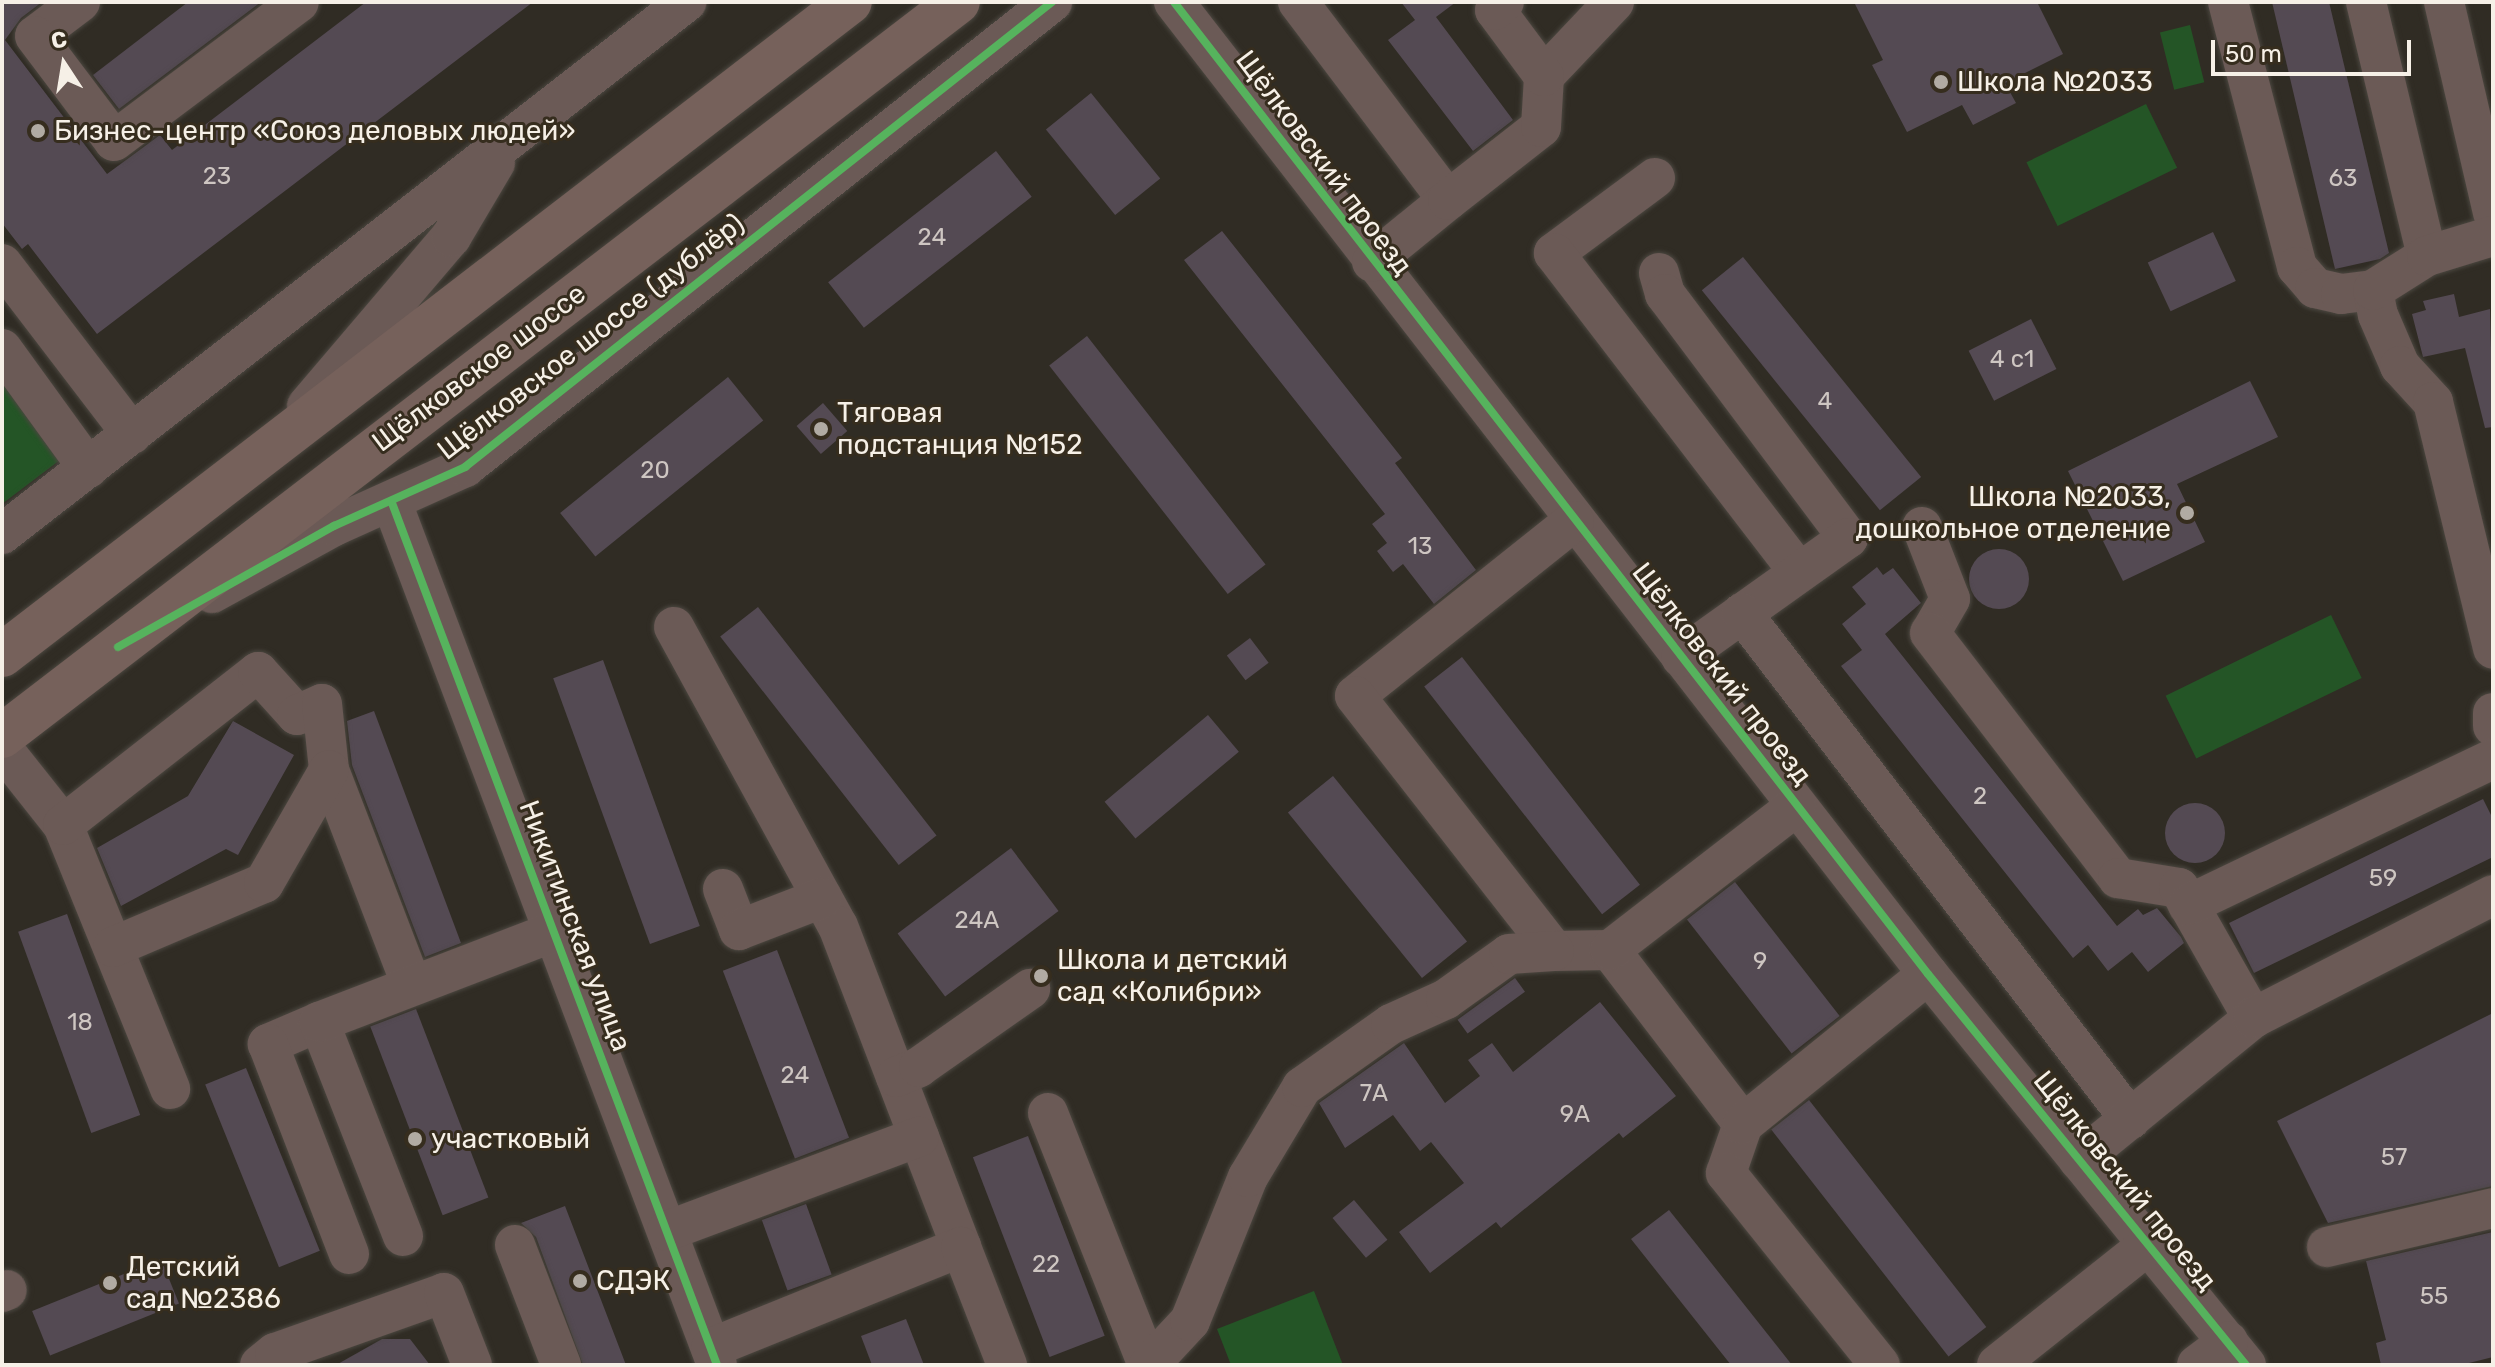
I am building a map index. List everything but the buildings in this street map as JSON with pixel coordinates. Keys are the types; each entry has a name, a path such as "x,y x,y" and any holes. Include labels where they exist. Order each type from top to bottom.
{"main road":[{"path":"2,655 850,2"},
{"name":"Щёлковское шоссе","path":"2,736 958,2"}],"street":[{"path":"80,2 35,36 114,141 299,2"},
{"path":"2,534 505,146 686,2"},
{"name":"Щёлковское шоссе (дублёр)","path":"118,647 334,526 392,503 465,467 1052,2"},
{"name":"Щёлковский проезд","path":"1174,2 1372,262 1796,806 1928,974 2149,1244 2224,1357"},
{"path":"1298,2 1448,200"},
{"path":"1372,262 1541,127 1544,76 1495,10 1504,2"},
{"path":"1544,76 1614,2"},
{"path":"2228,2 2297,267 2315,288 2341,294 2373,290 2427,256 2493,236"},
{"path":"2366,2 2427,256"},
{"path":"2444,2 2493,213"},
{"path":"282,437 451,237 505,146"},
{"path":"1655,178 1554,253 1799,572"},
{"path":"2,264 132,434"},
{"path":"1659,273 1665,294 1848,538 1681,657"},
{"path":"2373,290 2378,315 2400,366 2433,402 2493,649"},
{"path":"2,349 88,468"},
{"name":"Никитинская улица","path":"392,503 714,1356"},
{"path":"1554,951 1355,696 1574,521"},
{"path":"1922,527 1950,599 1930,633 2118,878 2179,888 2253,1018"},
{"path":"1742,613 2130,1119"},
{"path":"674,627 822,898 896,1077 1007,1365"},
{"path":"63,825 258,672 297,715 322,704 329,770 412,986"},
{"path":"2493,713 2493,726"},
{"path":"2,748 63,825 170,1089"},
{"path":"2188,905 2493,759"},
{"path":"113,947 264,883 329,770"},
{"path":"1048,1113 1148,1365 1190,1321 1248,1177 1302,1087 1391,1024 1446,999 1509,954 1610,950 1796,806"},
{"path":"723,889 739,930 822,898"},
{"path":"2079,1160 2253,1018 2493,895"},
{"path":"349,1254 268,1044 554,932"},
{"path":"1610,950 1743,1124"},
{"path":"1880,1365 1726,1173 1743,1124 1928,974"},
{"path":"896,1077 919,1067 1030,989"},
{"path":"319,1022 403,1236"},
{"path":"667,1231 919,1137"},
{"path":"2327,1247 2493,1208"},
{"path":"1999,1364 2149,1244"},
{"path":"515,1245 561,1365"},
{"path":"714,1356 961,1247"},
{"path":"260,1365 275,1353 444,1293 472,1365"}],"green space":[{"path":"2190,25 2204,82 2174,90 2160,32"},
{"path":"2146,104 2177,168 2058,226 2026,162"},
{"path":"2,372 68,454 2,504"},
{"path":"2331,615 2362,678 2196,759 2166,696"},
{"path":"1314,1291 1343,1365 1231,1365 1217,1329"}],"cycle path":[{"path":"118,647 334,526 465,467 1052,2"},
{"path":"1174,2 1928,974 2246,1365"},
{"path":"392,503 717,1365"}],"place":[{"name":"Школа №2033","path":"1941,82"},
{"name":"Бизнес-центр «Союз деловых людей»","path":"38,131"},
{"name":"Тяговая подстанция №152","path":"821,429"},
{"name":"Школа №2033, дошкольное отделение","path":"2187,513"},
{"name":"Школа и детский сад «Колибри»","path":"1041,976"},
{"name":"участковый","path":"415,1139"},
{"name":"СДЭК","path":"580,1281"},
{"name":"Детский сад №2386","path":"110,1283"}]}
